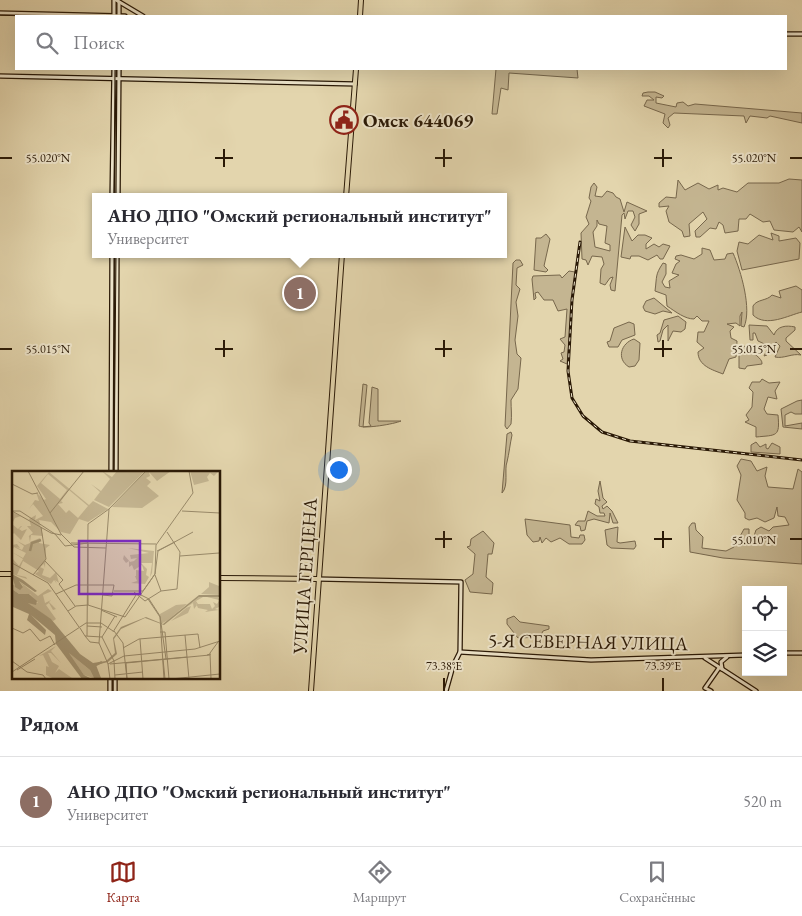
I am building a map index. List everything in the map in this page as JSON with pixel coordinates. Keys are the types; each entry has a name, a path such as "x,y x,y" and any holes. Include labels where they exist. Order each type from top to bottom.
{"main road":[{"path":"114,15 117,0"},
{"path":"117,0 119,15"},
{"path":"117,0 141,15"},
{"path":"360,15 361,0"},
{"path":"0,13 76,15"},
{"path":"787,34 802,34"},
{"path":"112,193 114,70"},
{"path":"118,193 119,70"},
{"path":"346,193 356,70"},
{"path":"0,76 355,84"},
{"path":"111,471 112,258"},
{"path":"116,471 117,258"},
{"name":"УЛИЦА ГЕРЦЕНА","path":"311,691 342,258"},
{"path":"220,578 461,582 460,652 453,666 446,691"},
{"name":"5-Я СЕВЕРНАЯ УЛИЦА","path":"460,652 591,660 742,655"},
{"path":"787,654 802,652"},
{"path":"724,671 720,662 731,656"},
{"path":"704,657 756,691"},
{"path":"711,691 705,688 719,668"},
{"path":"110,678 110,691"},
{"path":"115,678 115,691"}],"shaded area":[{"path":"496,70 577,70 578,78 509,73 508,90 501,88 497,114 492,114"},
{"path":"655,92 664,96 662,98 656,97 656,103 676,107 677,103 683,102 688,106 695,104 802,113 802,123 770,116 767,118 750,116 746,123 744,116 674,113 668,118 670,125 668,128 663,123 665,114 644,106 647,100 654,100 649,96 642,96 643,93"},
{"path":"789,179 802,180 802,232 799,227 793,232 774,230 770,221 763,222 750,214 746,219 739,219 738,231 725,233 723,225 719,222 716,229 710,228 700,237 696,237 695,231 707,219 703,212 689,224 690,236 684,237 682,231 669,222 666,211 669,206 659,207 659,203 666,197 676,198 678,180 685,190 698,183 709,189 718,185 718,190 723,188 737,192 748,183 779,183"},
{"path":"594,183 597,187 595,196 602,197 607,191 613,193 620,199 624,212 627,202 647,211 639,214 639,224 635,231 631,225 635,217 633,211 628,211 625,219 624,213 622,215 615,291 611,290 610,285 613,277 605,285 600,283 601,269 604,264 602,257 592,256 588,265 586,260 582,259 581,233 589,224 586,217 591,201 589,198 591,187","holes":["597,220 599,224 607,226 605,243 610,245 610,251 595,247 593,232 597,226"]},
{"path":"625,227 632,241 638,235 652,238 646,244 646,249 654,244 659,247 663,244 670,246 663,259 660,259 657,255 648,260 639,256 631,256 630,259 621,257"},
{"path":"771,233 779,236 779,241 796,238 800,243 799,259 742,270 737,251 739,242 748,244 759,235 773,240"},
{"path":"546,234 550,239 544,266 548,270 546,272 534,270 536,238 541,238"},
{"path":"702,248 710,250 714,260 725,259 727,254 733,253 746,300 747,310 744,327 741,326 742,312 740,326 736,323 727,324 734,327 730,331 731,338 737,341 736,357 729,359 723,374 707,367 700,361 698,352 704,348 697,342 698,332 704,332 709,321 702,321 697,316 694,319 680,315 667,306 666,295 655,291 657,273 663,263 666,264 666,274 662,282 665,287 670,288 669,281 679,275 672,273 676,264 680,261 675,259 676,256 681,255 694,259 702,254"},
{"path":"516,260 520,260 523,265 517,268 516,285 520,289 516,302 518,316 515,340 517,354 521,358 518,389 511,400 511,424 507,429 505,426 513,263"},
{"path":"569,271 575,272 567,364 560,361 563,359 561,353 564,352 565,345 560,339 565,337 567,309 558,311 553,300 544,300 538,292 535,293 536,298 534,300 532,279 533,276 560,275 562,278"},
{"path":"796,286 802,290 802,312 771,321 758,319 753,315 753,306 757,302 772,295 781,298 779,291"},
{"path":"654,298 672,313 663,311 655,314 645,311 643,307 646,301"},
{"path":"678,316 686,322 685,329 681,332 673,331 668,341 668,325 663,330 658,342 657,335 660,333 664,320"},
{"path":"629,322 634,324 635,335 622,340 618,347 609,347 607,342 610,341 614,328"},
{"path":"749,325 767,326 774,335 782,327 795,327 795,330 786,338 786,341 801,355 775,357 780,346 776,342 767,355 764,356 769,346 758,341 755,333 753,333 753,340 750,340"},
{"path":"634,339 640,343 639,360 635,366 629,367 622,360 621,356 626,344"},
{"path":"743,346 748,347 761,360 762,364 747,366 745,369 739,368 739,349"},
{"path":"762,379 769,383 780,382 775,391 777,399 768,397 764,409 767,414 778,415 778,427 776,434 756,437 756,427 745,422 749,420 746,415 752,407 753,392 749,388 752,382 760,382"},
{"path":"363,384 367,385 363,427 359,426"},
{"path":"372,387 378,389 378,421 401,421 380,426 364,427 371,426 369,423"},
{"path":"802,400 802,414 791,412 785,415 785,426 802,423 802,429 783,427 781,409"},
{"path":"511,432 505,486 502,493 507,434"},
{"path":"756,442 760,447 766,444 768,449 772,443 780,447 780,454 751,452 751,445"},
{"path":"741,459 751,461 757,471 767,467 765,476 768,487 793,489 798,469 802,472 802,564 723,558 690,552 689,527 692,523 695,523 696,530 703,537 702,548 726,551 734,547 734,542 737,542 744,529 749,529 749,536 754,536 756,530 761,527 769,531 773,527 789,525 785,517 778,516 777,507 774,518 765,522 757,518 749,520 745,518 745,513 737,500 741,475 737,466"},
{"path":"600,481 603,498 607,502 602,506 603,509 607,506 618,523 613,523 610,513 609,523 594,519 587,521 585,530 581,531 580,526 575,525 578,521 585,521 588,511 597,516 605,516 604,513 600,513 599,507 595,504 596,499 600,501 598,491"},
{"path":"525,519 570,525 571,537 579,538 580,535 584,535 585,540 582,544 569,544 560,538 551,542 546,538 542,543 540,537 539,541 533,542 527,535"},
{"path":"618,527 617,542 635,541 636,546 634,549 611,548 607,545 605,530"},
{"path":"483,531 494,543 492,554 488,554 486,577 493,583 492,594 470,592 465,580 473,574 475,554 467,547 470,546 471,539"},
{"path":"514,616 520,622 549,626 549,629 543,631 540,637 518,638 507,624 507,619"}],"tram line":[{"path":"0,15 15,15"},
{"path":"114,193 115,70"},
{"path":"114,471 116,258"},
{"path":"113,678 113,691"}],"railway":[{"path":"580,242 572,300 568,371 572,398 583,416 602,432 630,441 802,460"}],"place":[{"name":"Омск 644069","path":"344,120"},
{"name":"АНО ДПО \"Омский региональный институт\"","path":"300,293"}]}
